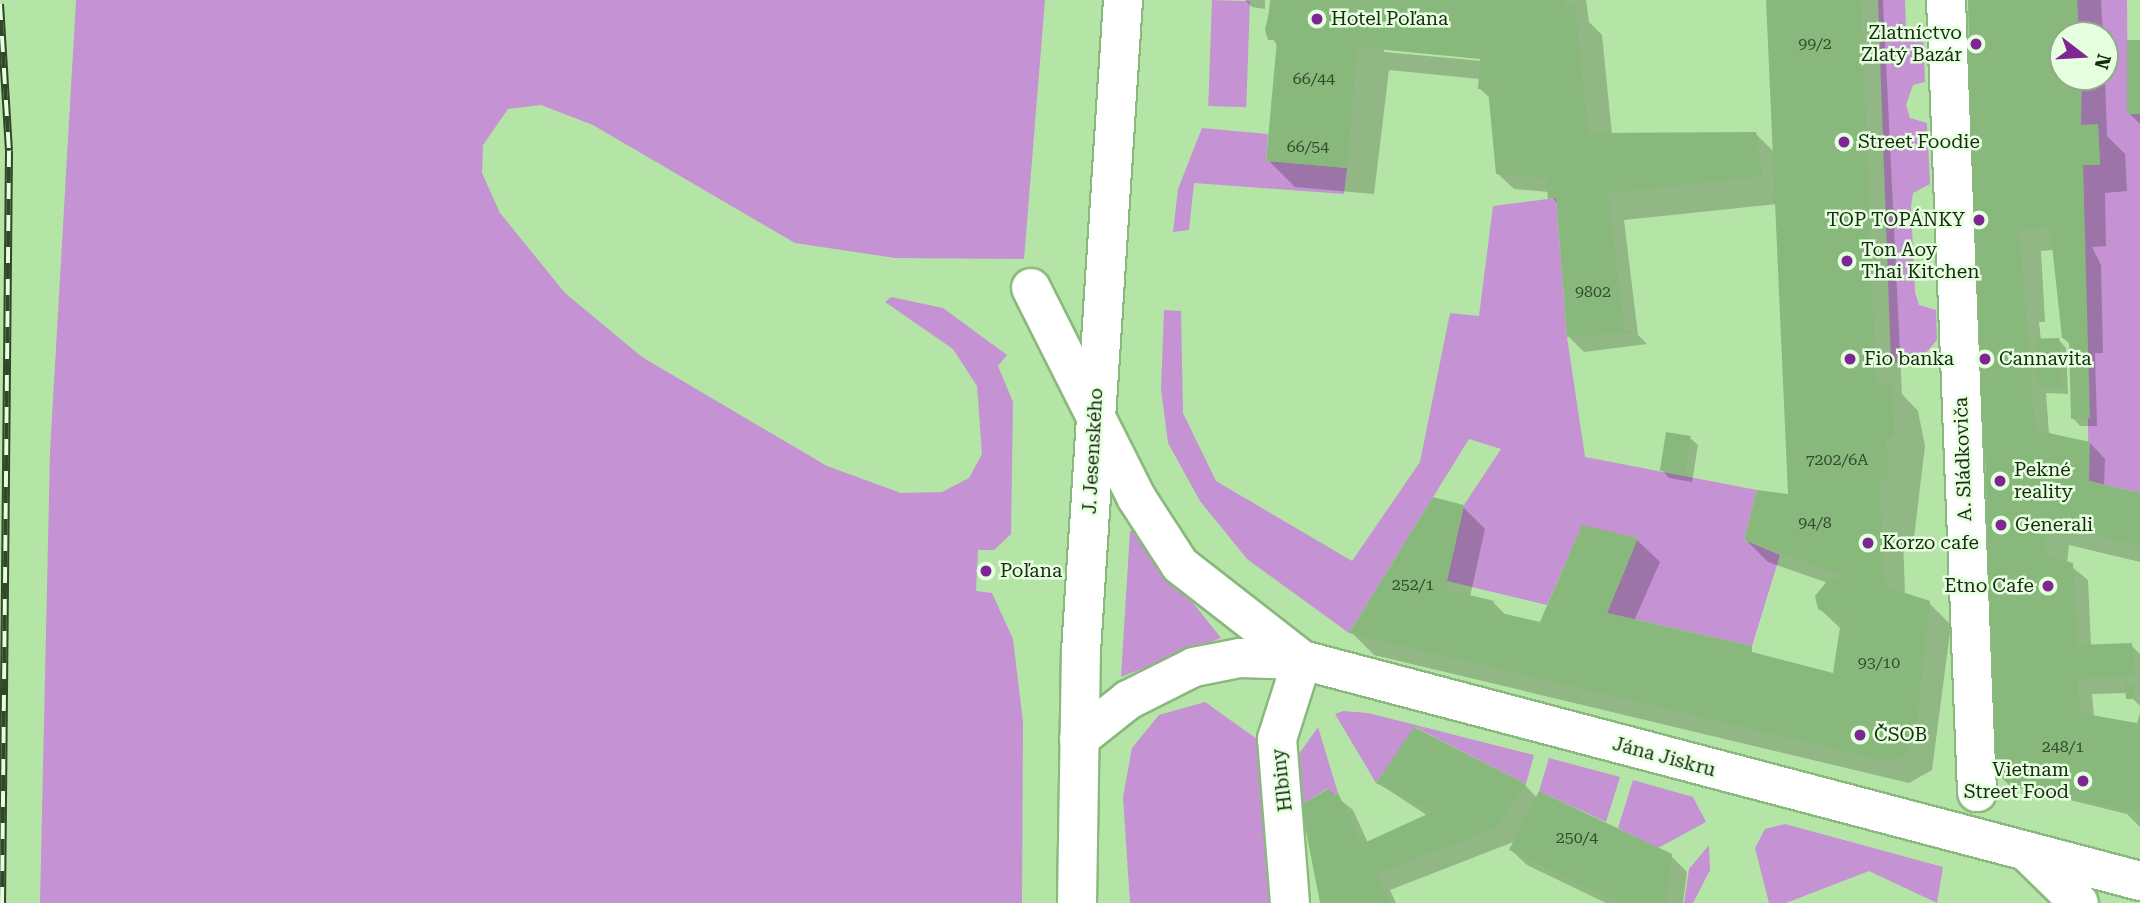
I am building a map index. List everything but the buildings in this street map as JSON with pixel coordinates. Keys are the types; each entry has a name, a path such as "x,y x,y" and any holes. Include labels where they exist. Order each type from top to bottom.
{"street":[{"name":"J. Jesenského","path":"1077,895 1079,739 1096,416 1123,0"},
{"name":"A. Sládkoviča","path":"1946,0 1977,792"},
{"name":"Jána Jiskru","path":"1031,288 1096,416 1180,565 1301,660"},
{"name":"Jána Jiskru","path":"1079,739 1149,686 1194,667 1240,658 1301,660 2027,852"},
{"name":"Hlbiny","path":"1290,903 1277,739 1301,660"},
{"path":"2027,852 2140,866"},
{"path":"2027,852 2140,881"},
{"path":"2027,852 2079,903"}],"shaded area":[{"path":"76,0 1045,0 1024,259 895,258 795,243 593,125 541,105 508,109 483,145 482,173 500,213 565,293 642,357 827,466 901,493 942,492 969,478 982,454 977,386 953,349 885,302 891,297 943,308 1007,355 998,366 1013,402 1011,534 994,550 978,550 976,591 992,593 1013,639 1023,722 1022,903 40,903 50,452"},
{"path":"1212,0 1250,1 1246,107 1208,106"},
{"path":"1878,0 1905,0 1906,29 1923,35 1925,82 1913,85 1906,105 1910,118 1927,123 1930,184 1913,193 1911,207 1915,292 1919,305 1936,310 1937,340 1919,361 1891,363"},
{"path":"2077,0 2127,0 2128,114 2140,114 2140,493 2089,481 2083,165 2100,164 2098,125 2081,125 2080,91 2119,91 2119,21 2078,21"},
{"path":"1202,128 1268,134 1266,161 1347,168 1344,194 1194,183 1189,230 1173,232 1178,189"},
{"path":"1556,198 1567,337 1585,457 1757,490 1744,540 1780,555 1752,646 1607,613 1638,538 1582,526 1547,605 1447,581 1464,505 1501,449 1469,439 1349,633 1247,559 1200,501 1168,443 1161,389 1164,310 1181,311 1183,413 1216,481 1352,561 1420,462 1450,313 1479,316 1493,206"},
{"path":"1135,530 1221,638 1121,677 1130,531"},
{"path":"1205,702 1257,739 1266,767 1273,903 1130,903 1123,797 1132,748 1159,715"},
{"path":"1343,711 1368,713 1534,755 1526,784 1415,727 1376,783 1335,714"},
{"path":"1318,727 1338,793 1332,795 1328,788 1301,805 1299,754"},
{"path":"1549,758 1620,777 1606,822 1539,791"},
{"path":"1633,780 1693,797 1706,822 1658,848 1618,828"},
{"path":"1785,824 1943,867 1937,903 1869,871 1786,903 1769,903 1755,848 1765,829"},
{"path":"1709,845 1710,870 1693,903 1684,903 1689,869"}],"railway":[{"path":"0,4 9,151 2,903"}],"place":[{"name":"Hotel Poľana","path":"1317,19"},
{"name":"Zlatníctvo Zlatý Bazár","path":"1976,44"},
{"name":"Street Foodie","path":"1844,142"},
{"name":"TOP TOPÁNKY","path":"1979,220"},
{"name":"Ton Aoy Thai Kitchen","path":"1847,261"},
{"name":"Fio banka","path":"1850,359"},
{"name":"Cannavita","path":"1985,359"},
{"name":"Pekné reality","path":"2000,481"},
{"name":"Generali","path":"2001,525"},
{"name":"Korzo cafe","path":"1868,543"},
{"name":"Poľana","path":"986,571"},
{"name":"Etno Cafe","path":"2048,586"},
{"name":"ČSOB","path":"1860,735"},
{"name":"Vietnam Street Food","path":"2083,781"}]}
